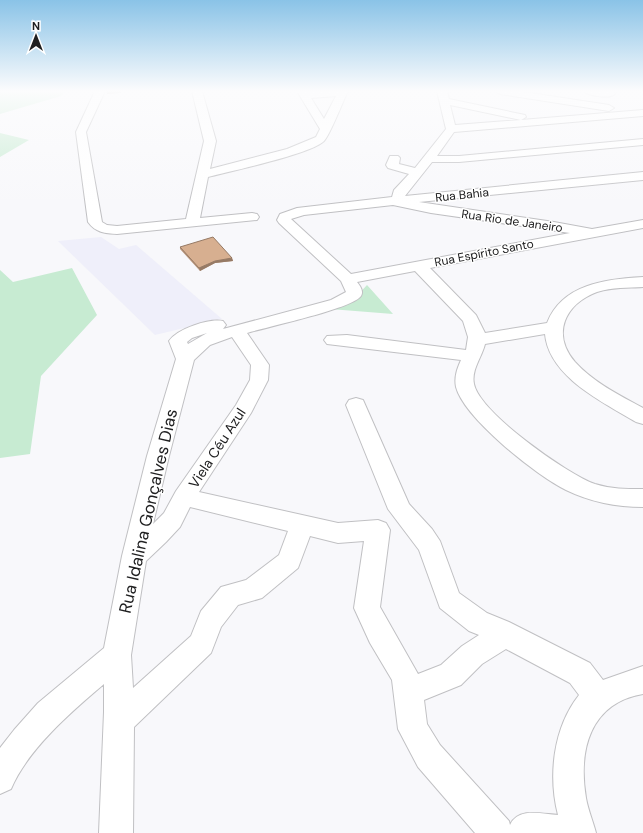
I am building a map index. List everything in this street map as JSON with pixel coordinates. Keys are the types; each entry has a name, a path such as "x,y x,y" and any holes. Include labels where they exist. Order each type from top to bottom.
{"street":[{"path":"82,130 81,132 95,222 98,226 104,229 117,230 193,219 252,217"},
{"path":"193,219 210,141 207,130"},
{"path":"400,195 450,130"},
{"path":"203,175 291,151 320,139 325,131"},
{"path":"429,159 458,159 643,142"},
{"path":"394,158 392,165 395,167 418,172"},
{"name":"Rua Bahia","path":"415,199 643,176"},
{"path":"348,279 284,220 285,217 289,214 364,205 400,195 436,206 452,196"},
{"name":"Rua Rio de Janeiro","path":"400,195 398,202 402,204 436,206 590,233"},
{"name":"Rua Espírito Santo","path":"348,279 643,224"},
{"path":"418,265 470,319 474,348 463,375 465,387 479,409 545,469 565,480 604,496 643,498"},
{"name":"Rua Idalina Gonçalves Dias","path":"116,833 119,720 117,655 134,556 158,456 185,359 191,349 203,341 246,327 348,299 354,294 354,290 348,279"},
{"path":"643,282 607,285 590,290 575,298 564,308 554,327 554,336 560,353 570,367 594,387 643,418"},
{"name":"Viela Céu Azul","path":"134,556 167,525 244,408 259,380 260,365 246,327"},
{"path":"333,340 474,348 554,327"},
{"path":"356,405 400,509 424,536 431,548 449,600 478,622 505,634 580,673 598,698"},
{"path":"184,497 338,533 378,530 367,608 380,634 406,678 413,729 429,756 497,833"},
{"path":"119,720 201,644 210,620 230,595 253,590 289,561 302,524"},
{"path":"408,692 451,675 472,655 505,634"},
{"path":"0,778 2,771 26,737 43,719 117,655"},
{"path":"579,833 570,796 569,761 575,730 589,706 598,698 637,681 643,680"},
{"path":"524,833 528,829 570,833"}],"shaded area":[{"path":"101,237 119,249 136,245 222,319 155,335 58,241"}],"green space":[{"path":"0,133 29,140 0,157"},
{"path":"72,268 97,315 41,376 30,454 0,458 0,270 13,282"},
{"path":"367,285 393,314 330,309 355,298"}],"building":[{"path":"213,237 232,258 215,261 199,268 180,247"}]}
